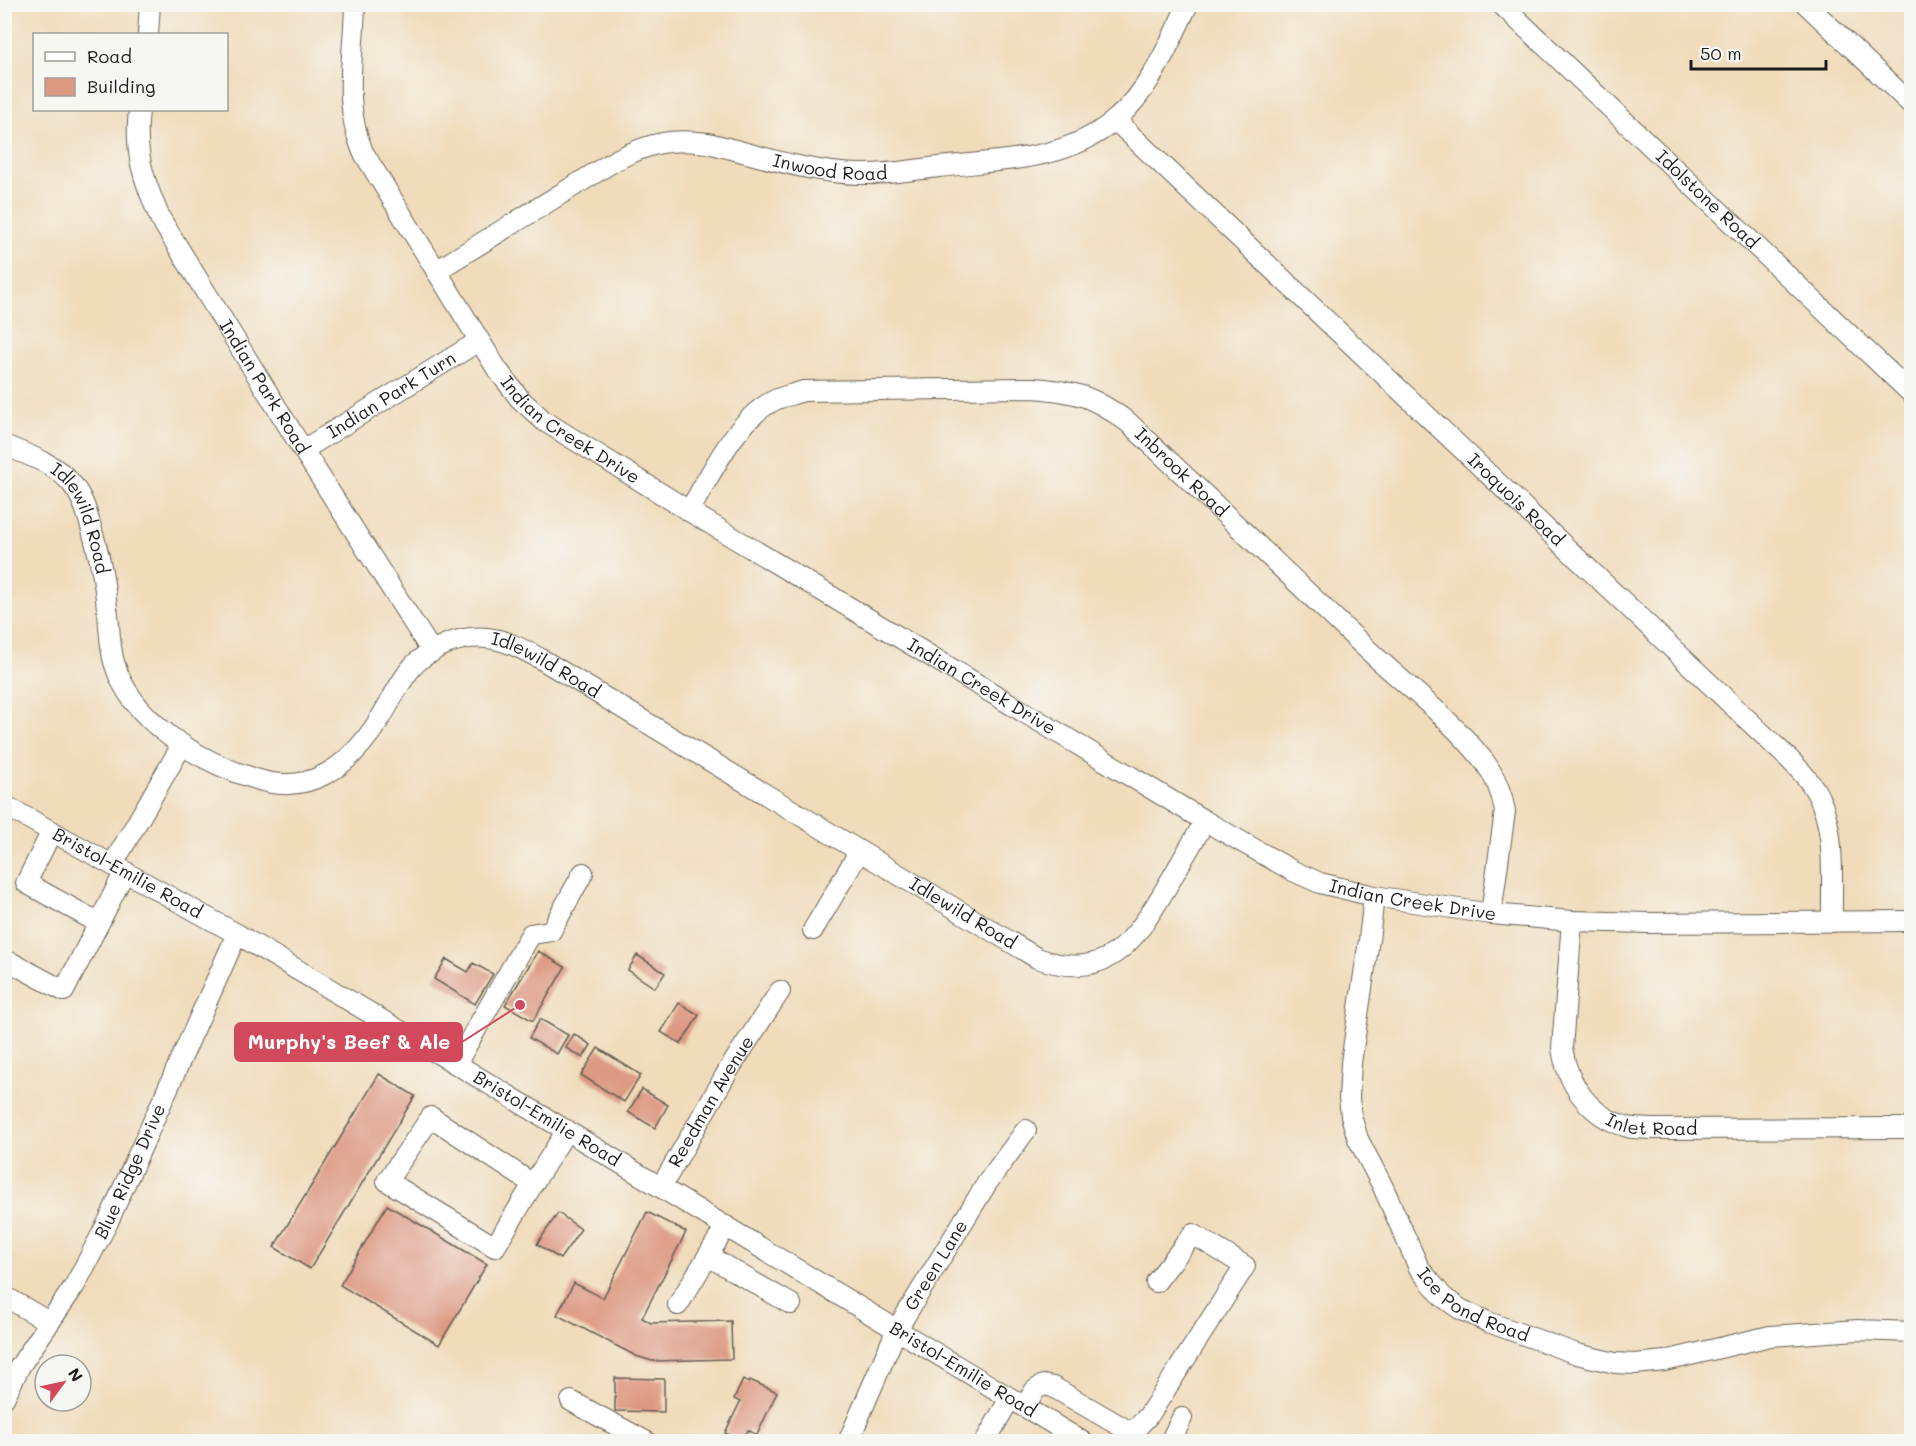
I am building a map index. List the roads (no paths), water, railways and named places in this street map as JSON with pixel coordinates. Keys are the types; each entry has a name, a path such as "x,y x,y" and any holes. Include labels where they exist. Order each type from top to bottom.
{"street":[{"path":"148,33 150,4"},
{"name":"Indian Creek Drive","path":"355,4 350,96 356,135 363,152 479,341 520,399 544,422 1205,821 1293,871 1320,883 1374,896 1491,914 1572,921 1648,923 1911,921"},
{"name":"Inwood Road","path":"436,271 616,160 643,146 673,141 708,143 812,169 860,174 892,173 1038,156 1063,149 1089,139 1115,120 1129,106 1151,76 1170,43 1188,4"},
{"name":"Idolstone Road","path":"1501,4 1911,394"},
{"path":"1806,4 1911,105"},
{"name":"Indian Park Road","path":"139,111 137,129 139,159 143,179 160,218 303,450 432,652"},
{"name":"Iroquois Road","path":"1115,120 1790,759 1812,785 1828,824 1831,844 1832,922"},
{"name":"Indian Park Turn","path":"303,450 479,341"},
{"name":"Inbrook Road","path":"690,511 726,449 744,424 777,399 803,391 1034,388 1070,392 1087,397 1129,423 1371,653 1440,714 1484,762 1494,776 1505,811 1491,914"},
{"name":"Idlewild Road","path":"4,445 59,471 81,496 100,558 115,663 126,688 140,709 158,728 182,745 254,779 282,785 312,782 335,768 359,748 380,720 405,676 414,665 447,644 471,637 488,638 513,644 541,659 859,852 1037,958 1053,964 1082,966 1104,960 1130,941 1148,918 1205,821"},
{"path":"12,963 64,991 99,923 119,867 182,745"},
{"name":"Bristol-Emilie Road","path":"4,805 237,934 567,1130 1083,1442"},
{"path":"52,831 26,883 99,923"},
{"path":"813,930 859,852"},
{"path":"456,1064 531,934 551,931 583,873"},
{"name":"Ice Pond Road","path":"1374,896 1351,1063 1349,1098 1351,1116 1358,1139 1383,1187 1419,1268 1443,1297 1460,1309 1488,1322 1577,1354 1615,1363 1665,1361 1770,1336 1858,1330 1911,1332"},
{"name":"Inlet Road","path":"1572,921 1562,1048 1564,1065 1578,1092 1607,1118 1628,1127 1651,1129 1911,1128"},
{"name":"Blue Ridge Drive","path":"4,1398 20,1366 75,1285 108,1222 237,934"},
{"name":"Reedman Avenue","path":"661,1187 728,1071 780,991"},
{"path":"533,1184 430,1117 387,1181 495,1247 567,1130"},
{"name":"Green Lane","path":"848,1442 897,1329 987,1183 1026,1130"},
{"path":"678,1305 726,1226"},
{"path":"985,1442 1017,1402 1043,1385 1053,1387 1128,1437 1149,1416 1245,1266 1193,1234 1156,1282"},
{"path":"708,1256 791,1304"},
{"path":"4,1296 50,1322"},
{"path":"571,1401 646,1442"},
{"path":"1170,1442 1182,1418"}],"place":[{"name":"Murphy's Beef & Ale","path":"520,1005"}]}
